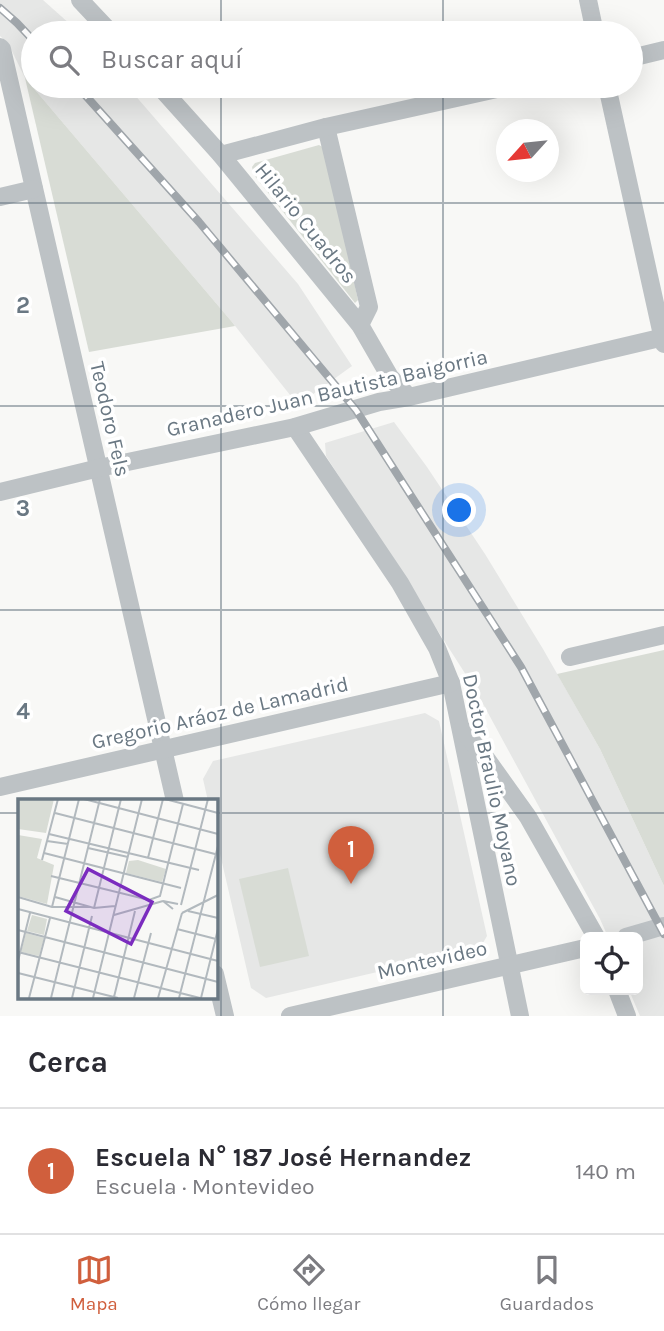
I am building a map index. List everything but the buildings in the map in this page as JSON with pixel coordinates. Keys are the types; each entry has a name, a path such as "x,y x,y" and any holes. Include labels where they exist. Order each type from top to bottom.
{"street":[{"path":"80,0 100,21"},
{"path":"588,0 593,21"},
{"name":"Teodoro Fels","path":"0,47 175,799"},
{"path":"643,55 664,50"},
{"name":"Hilario Cuadros","path":"170,98 221,155 360,326 390,377 409,397"},
{"path":"221,155 326,127 456,98"},
{"path":"610,98 663,339"},
{"path":"326,127 369,307 360,326"},
{"path":"0,197 34,189"},
{"name":"Granadero Juan Bautista Baigorria","path":"0,492 99,468 295,427 379,402 663,339"},
{"name":"Doctor Braulio Moyano","path":"295,427 400,583 437,648 451,684 520,1016"},
{"path":"570,657 664,635"},
{"name":"Gregorio Aráoz de Lamadrid","path":"0,787 451,684"},
{"path":"459,724 528,817 593,932"},
{"path":"643,932 664,926"},
{"name":"Montevideo","path":"290,1016 580,949"},
{"path":"217,982 225,1016"},
{"path":"619,995 627,1016"}],"shaded area":[{"path":"0,0 43,0 67,21 21,21 21,70 8,43 0,36"},
{"path":"30,98 42,98 235,326 89,352"},
{"path":"42,98 137,98 298,284 352,366 298,405 232,322"},
{"path":"319,145 326,149 358,300 355,303 254,175 252,167 255,163"},
{"path":"394,422 485,554 543,649 600,749 664,886 664,1016 640,1016 631,995 643,995 643,932 606,932 475,689 326,456 325,443"},
{"path":"664,650 664,886 600,749 557,674"},
{"path":"425,713 439,721 487,936 480,948 266,998 251,988 217,841 217,799 208,799 203,779 213,761"},
{"path":"288,868 309,956 260,967 239,879"}],"railway":[{"path":"0,8 21,27"},
{"path":"88,98 199,222 356,410 521,667 664,934"}],"place":[{"name":"Escuela N° 187 José Hernandez","path":"351,884"}]}
